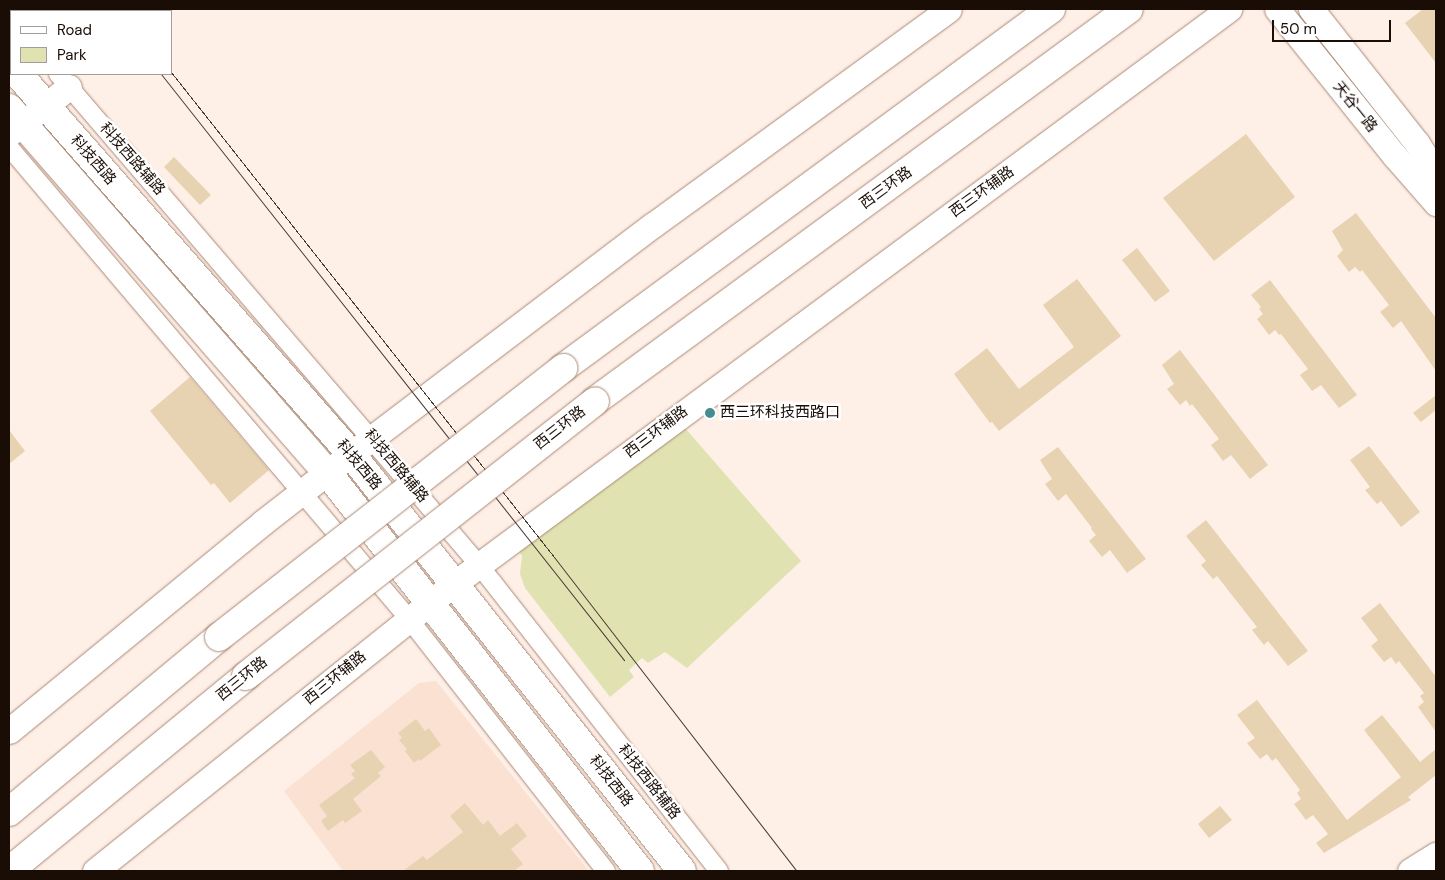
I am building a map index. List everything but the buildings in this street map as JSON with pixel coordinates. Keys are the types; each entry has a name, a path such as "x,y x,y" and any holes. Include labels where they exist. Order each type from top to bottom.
{"main road":[{"path":"9,731 327,472 653,225 949,9"},
{"path":"9,812 218,637 563,368 1051,9"},
{"name":"西三环路","path":"9,871 246,676 595,401 1129,9"},
{"name":"西三环辅路","path":"95,871 455,583 1230,9"},
{"name":"天谷一路","path":"1277,9 1394,155 1436,203"},
{"name":"天谷一路","path":"1311,9 1417,143 1436,174"},
{"name":"科技西路","path":"19,75 351,454 682,871"},
{"path":"13,122 45,105 64,80"},
{"name":"科技西路","path":"13,122 327,472 419,611 640,871"},
{"path":"1410,871 1436,855"}],"street":[{"name":"科技西路辅路","path":"64,80 480,565 719,871"},
{"path":"9,146 301,492 419,611 606,871"}],"shaded area":[{"path":"436,681 589,871 343,871 284,791 419,683"}],"green space":[{"path":"685,428 801,561 687,668 665,652 648,663 642,658 629,670 634,677 610,697 525,588 520,574 522,556 518,550"}],"tram line":[{"path":"172,73 554,557 797,871"},
{"path":"162,75 624,660"}],"place":[{"name":"西三环科技西路口","path":"710,413"}]}
